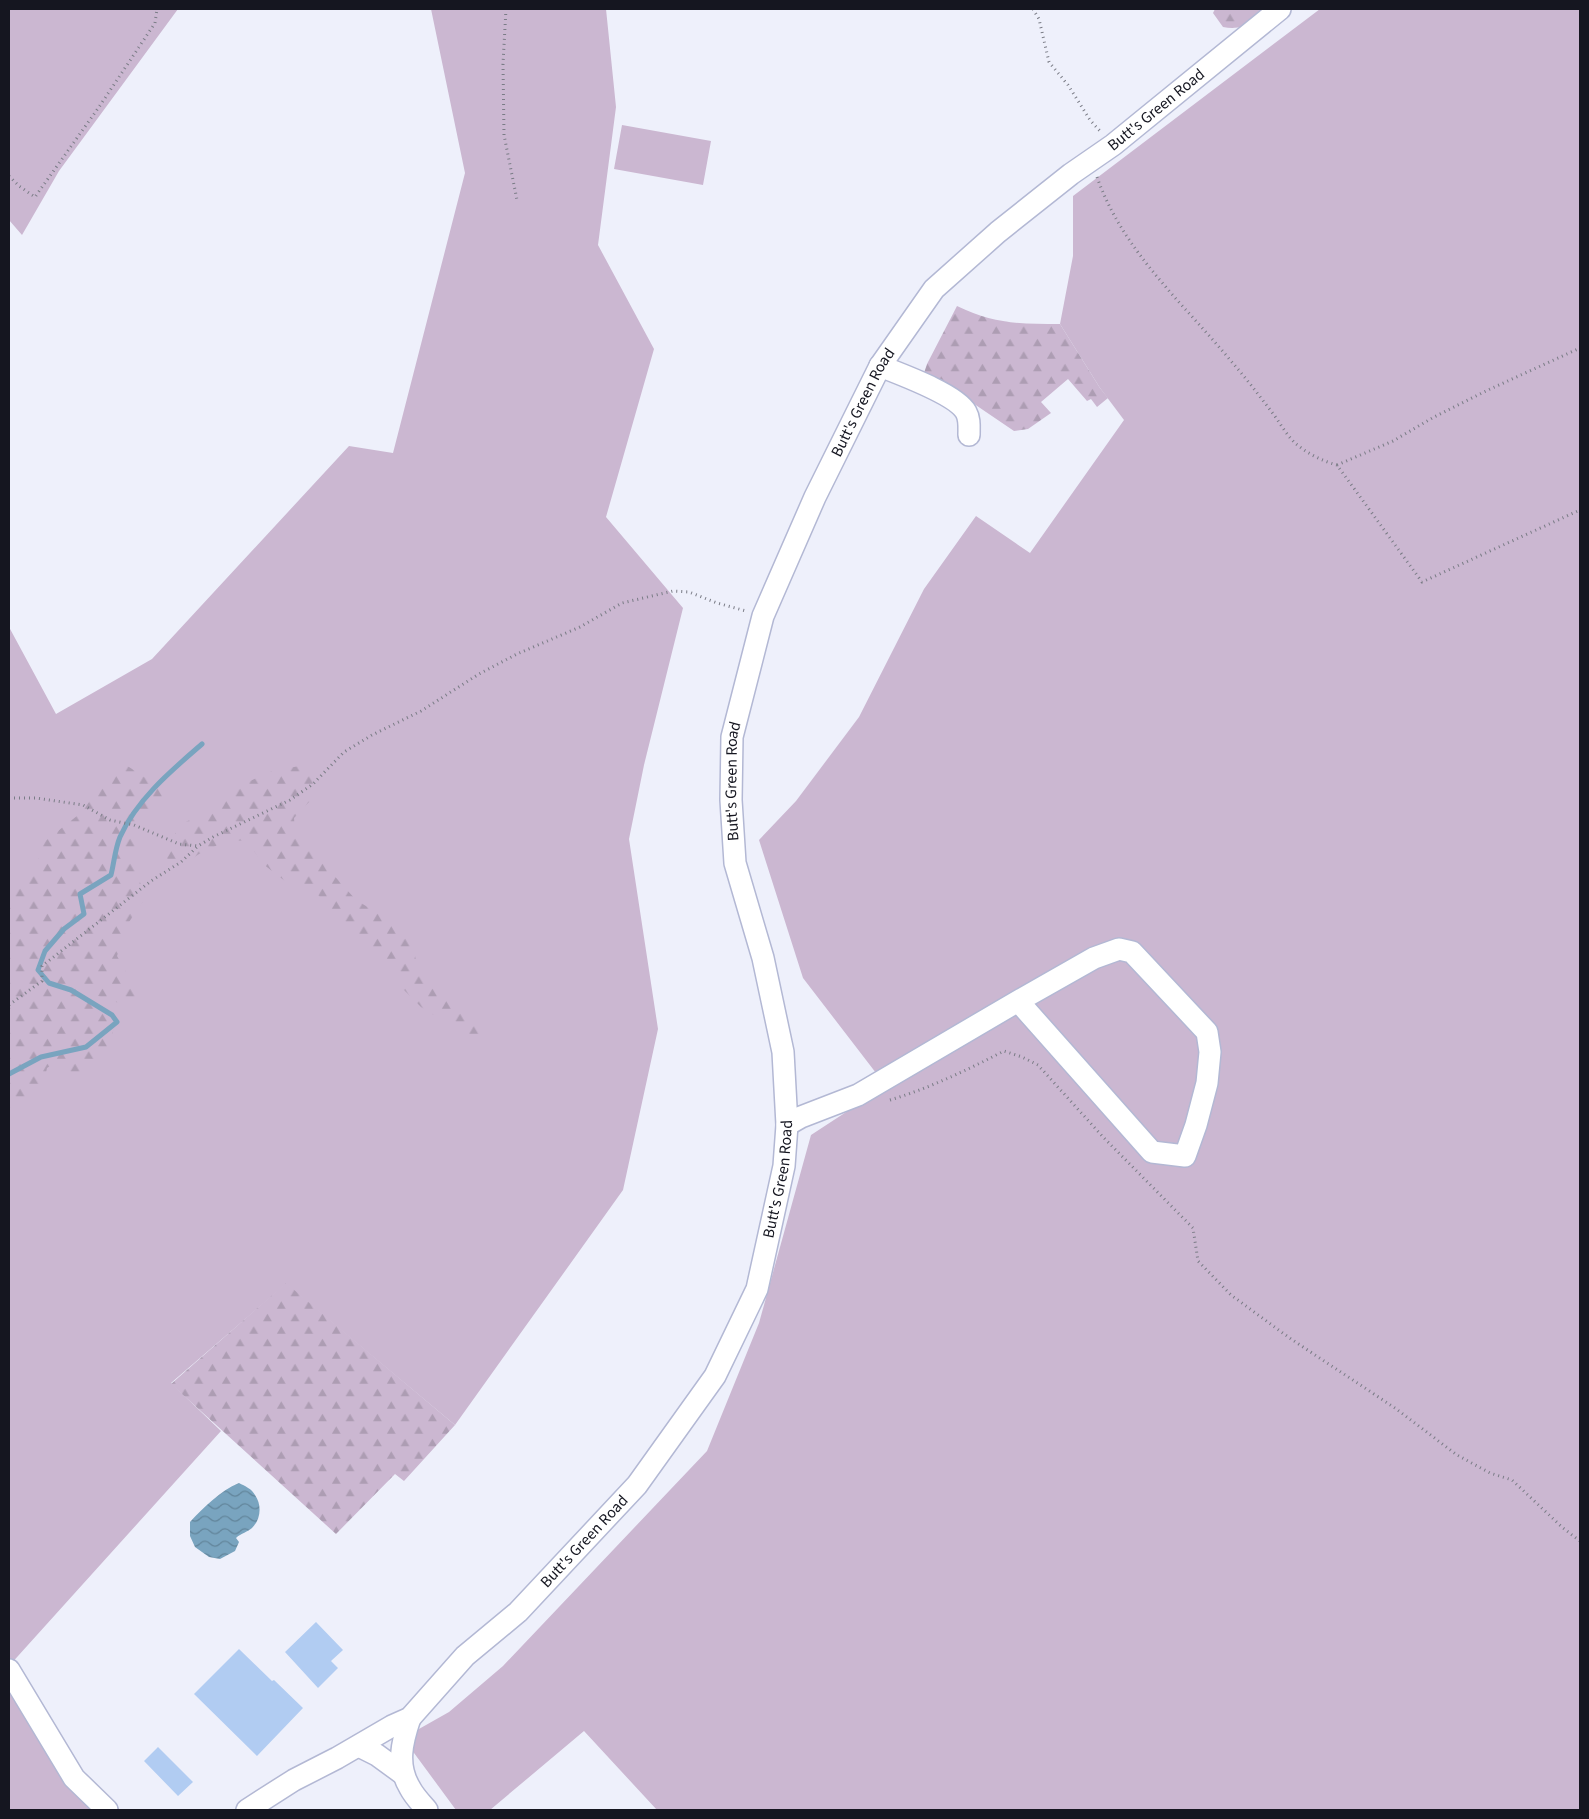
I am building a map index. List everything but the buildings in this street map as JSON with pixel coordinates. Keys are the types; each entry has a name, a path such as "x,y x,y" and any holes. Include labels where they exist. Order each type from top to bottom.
{"street":[{"name":"Butt's Green Road","path":"410,1718 465,1656 518,1612 637,1485 715,1376 757,1289 784,1166 787,1125 784,1052 763,958 736,863 730,800 732,737 763,616 815,497 880,366 934,289 998,232 1091,159 1113,145 1280,9"},
{"path":"880,366 940,392 960,405 966,412 969,421 969,434"},
{"path":"787,1125 801,1117 858,1095 1018,1001 1094,958 1119,949 1132,952 1207,1032 1210,1052 1206,1083 1196,1126 1185,1156 1152,1152 1018,1001"},
{"path":"9,1670 74,1778 107,1810"},
{"path":"247,1810 294,1780 410,1718"},
{"path":"410,1718 401,1748 404,1774 410,1788 427,1810"},
{"path":"359,1746 377,1755 404,1774"}],"path":[{"path":"9,176 35,197 99,107 155,23 157,9"},
{"path":"506,9 503,64 504,135 517,200"},
{"path":"1033,9 1039,19 1049,62 1068,86 1090,120 1113,145"},
{"path":"1091,159 1105,200 1134,248 1165,287 1201,325 1265,403 1294,442 1322,461 1337,465 1393,441 1434,417 1488,390 1580,348"},
{"path":"1337,465 1422,582 1580,510"},
{"path":"9,1005 42,981 42,966 151,881 181,862 198,846 290,800 313,784 344,752 372,735 421,711 479,674 517,654 580,627 622,603 673,591 688,592 717,603 763,616"},
{"path":"9,798 36,798 83,805 110,820 134,824 179,844 198,846"},
{"path":"886,1101 922,1090 1004,1051 1038,1065 1104,1138 1193,1228 1198,1261 1231,1295 1291,1339 1395,1408 1457,1455 1490,1473 1512,1480 1563,1528 1580,1541"}],"green space":[{"path":"9,9 178,9 59,171 22,235 9,220"},
{"path":"431,9 606,9 616,107 598,245 654,349 606,517 683,608 644,765 629,839 658,1029 623,1190 455,1425 286,1284 171,1383 221,1431 9,1666 9,627 56,714 152,659 349,446 393,453 465,173"},
{"path":"1215,9 1274,9 1250,24 1231,28 1223,27 1213,13"},
{"path":"1320,9 1580,9 1580,1810 657,1810 584,1731 490,1810 456,1810 403,1738 449,1712 503,1666 707,1451 759,1323 811,1135 886,1086 803,978 759,840 796,801 859,717 924,589 976,516 1030,553 1124,420 1100,388 1060,324 1073,256 1073,196"},
{"path":"622,125 711,141 703,185 614,169"},
{"path":"957,306 995,320 1032,324 1060,324 1108,398 1097,407 1091,399 1087,401 1068,379 1041,402 1051,413 1028,429 1014,431 958,393 923,376 927,364"},
{"path":"117,762 129,767 167,792 137,824 133,865 146,897 129,922 117,956 137,991 137,1009 95,995 114,1028 103,1063 71,1076 59,1060 47,1068 42,1091 20,1100 9,1109 9,897 32,876 44,842 82,812"},
{"path":"305,765 312,767 326,784 294,818 295,832 356,900 394,923 412,941 417,965 431,985 466,1009 478,1025 482,1035 468,1041 450,1025 421,1007 318,895 294,888 263,864 247,841 228,840 199,854 177,869 165,856 179,825 207,812 228,792 272,771"},
{"path":"286,1283 455,1425 404,1481 395,1474 336,1534 171,1384"},
{"path":"9,1683 60,1777 98,1810 9,1810"}],"water":[{"path":"239,1483 254,1493 260,1507 259,1516 250,1529 236,1538 239,1542 235,1551 220,1559 209,1557 195,1547 190,1536 190,1522 219,1495"}],"waterway":[{"path":"9,1074 41,1057 86,1047 117,1022 112,1015 71,990 49,983 38,970 45,951 64,929 84,914 80,894 111,875 120,837 136,810 156,786 202,744"}]}
